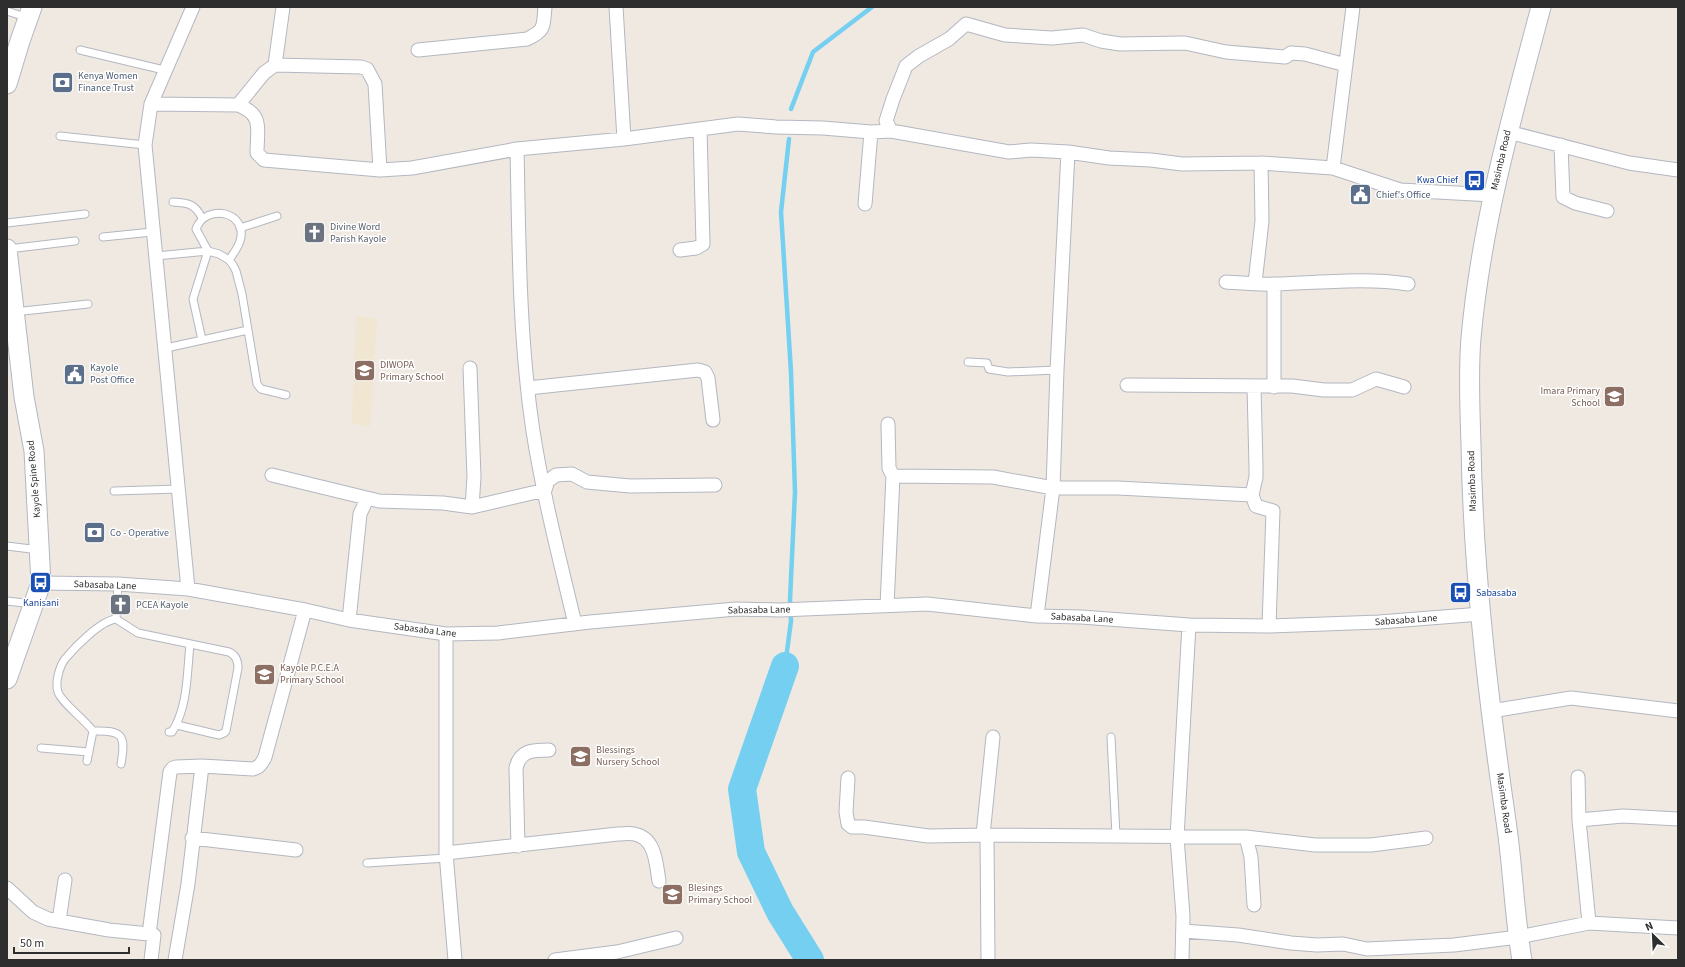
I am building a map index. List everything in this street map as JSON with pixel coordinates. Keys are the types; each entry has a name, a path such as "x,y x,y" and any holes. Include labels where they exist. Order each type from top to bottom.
{"street":[{"path":"188,589 166,348 152,232 145,145 151,104 164,70 193,7"},
{"path":"276,65 283,7"},
{"path":"418,50 527,39 536,35 543,28 544,7"},
{"path":"616,7 624,139"},
{"path":"1333,168 1353,7"},
{"name":"Masimba Road","path":"1522,960 1518,937 1507,825 1491,711 1481,614 1471,485 1471,341 1478,276 1492,195 1541,7"},
{"path":"7,84 30,12"},
{"path":"891,131 886,121 906,66 919,56 949,39 966,24 1005,35 1052,38 1083,35 1101,41 1120,44 1185,43 1226,52 1285,56 1290,53 1305,54 1346,65"},
{"path":"238,105 264,73 276,65 361,67 367,69 375,84 380,170"},
{"path":"151,104 238,105 249,109 258,120 257,153 264,160 380,170 412,168 517,149 624,139 738,124 871,132 891,131 1008,152 1031,150 1068,152 1109,158 1150,160 1182,164 1261,163 1333,168 1400,190 1492,195"},
{"path":"680,250 696,248 703,244 700,129"},
{"path":"865,204 871,132"},
{"path":"1508,132 1629,162 1678,170"},
{"path":"1561,145 1563,197 1575,203 1607,211"},
{"path":"517,149 522,320 528,388 538,464 575,624"},
{"path":"1037,616 1053,488 1056,370 1068,152"},
{"path":"1255,283 1262,221 1261,163"},
{"name":"Kayole Spine Road","path":"7,249 11,312 34,451 42,583 7,679"},
{"path":"1226,282 1274,285 1334,280 1392,281 1408,284"},
{"path":"1274,285 1274,387"},
{"path":"470,368 474,477 472,507"},
{"path":"528,388 698,370 704,372 708,378 713,420"},
{"path":"1127,385 1292,386 1324,390 1352,390 1376,379 1404,387"},
{"path":"1254,386 1256,467 1252,495 1256,506 1273,511 1269,626"},
{"path":"887,606 893,476 889,468 888,424"},
{"path":"545,490 548,481 556,475 572,474 587,482 630,486 715,485"},
{"path":"272,475 367,498 386,501 443,503 472,507 545,490"},
{"path":"893,476 993,477 1053,488 1118,488 1252,495"},
{"path":"349,620 360,514 367,498"},
{"name":"Sabasaba Lane","path":"42,583 118,584 188,589 305,610 349,620 446,634 498,633 575,624 736,610 780,610 927,604 1037,616 1081,617 1189,625 1269,626 1379,622 1481,614"},
{"path":"149,934 170,772 172,768 176,767 202,766 253,769 258,768 261,765 265,756 305,610"},
{"path":"1182,960 1183,931 1177,837 1189,625"},
{"path":"446,634 446,855 455,960"},
{"path":"1491,711 1571,698 1678,711"},
{"path":"988,960 985,835 993,737"},
{"path":"518,846 516,768 518,760 524,754 534,750 549,750"},
{"path":"175,960 188,884 192,838 202,766"},
{"path":"1578,777 1580,820 1589,923"},
{"path":"848,778 846,820 852,827 864,827 928,836 1116,835 1246,837 1315,845 1371,846 1426,838"},
{"path":"1580,820 1623,816 1678,819"},
{"path":"446,855 618,834 635,834 645,838 653,849 659,881"},
{"path":"1246,837 1251,857 1254,905"},
{"path":"192,838 296,850"},
{"path":"59,921 65,880"},
{"path":"7,888 33,912 48,919 109,930 149,934 154,936 151,960"},
{"path":"1183,931 1238,935 1291,943 1317,945 1343,944 1367,950 1454,945 1518,937 1589,923 1678,928"},
{"path":"555,960 617,952 676,938"}],"lane":[{"path":"7,11 30,12"},
{"path":"80,50 164,70"},
{"path":"60,136 145,145"},
{"path":"173,202 188,203 198,210 202,218"},
{"path":"202,340 193,299 208,251 196,229 198,222 202,218 220,213 226,213 237,221 240,228 241,239 239,245 229,260"},
{"path":"7,223 85,214"},
{"path":"240,228 277,216"},
{"path":"103,237 152,232"},
{"path":"7,249 75,241"},
{"path":"156,256 208,251 219,254 229,260 236,271 259,387 267,391 286,395"},
{"path":"11,312 88,304"},
{"path":"166,348 248,330"},
{"path":"968,362 987,363 989,369 1008,372 1056,370"},
{"path":"114,491 179,489"},
{"path":"7,546 40,550"},
{"path":"116,619 118,584"},
{"path":"7,601 34,604"},
{"path":"116,619 138,633 232,653 238,663 226,731 219,735 176,725"},
{"path":"93,731 61,697 58,690 58,676 64,660 82,640 102,625 116,619"},
{"path":"169,732 172,732 176,725 185,696 190,644"},
{"path":"88,761 93,731"},
{"path":"93,731 108,731 119,735 122,740 123,749 121,764"},
{"path":"1111,737 1116,835"},
{"path":"40,748 89,752"},
{"path":"367,863 446,855"}],"shaded area":[{"name":"DIWOPA Primary School","path":"356,316 377,319 370,427 352,423"}],"waterway":[{"path":"791,109 813,52 872,7"},
{"path":"785,666 791,621 790,600 795,492 791,372 781,212 789,139"},
{"path":"785,666 742,789 751,852 780,912 810,960"}],"place":[{"name":"Kenya Women Finance Trust","path":"63,82"},
{"name":"Kwa Chief","path":"1474,180"},
{"name":"Chief's Office","path":"1360,195"},
{"name":"Divine Word Parish Kayole","path":"314,233"},
{"name":"DIWOPA Primary School","path":"364,371"},
{"name":"Kayole Post Office","path":"75,374"},
{"name":"Imara Primary School","path":"1615,397"},
{"name":"Co - Operative","path":"94,533"},
{"name":"Kanisani","path":"41,583"},
{"name":"Sabasaba","path":"1461,593"},
{"name":"PCEA Kayole","path":"120,605"},
{"name":"Kayole P.C.E.A Primary School","path":"264,674"},
{"name":"Blessings Nursery School","path":"580,756"},
{"name":"Blesings Primary School","path":"672,894"}]}
